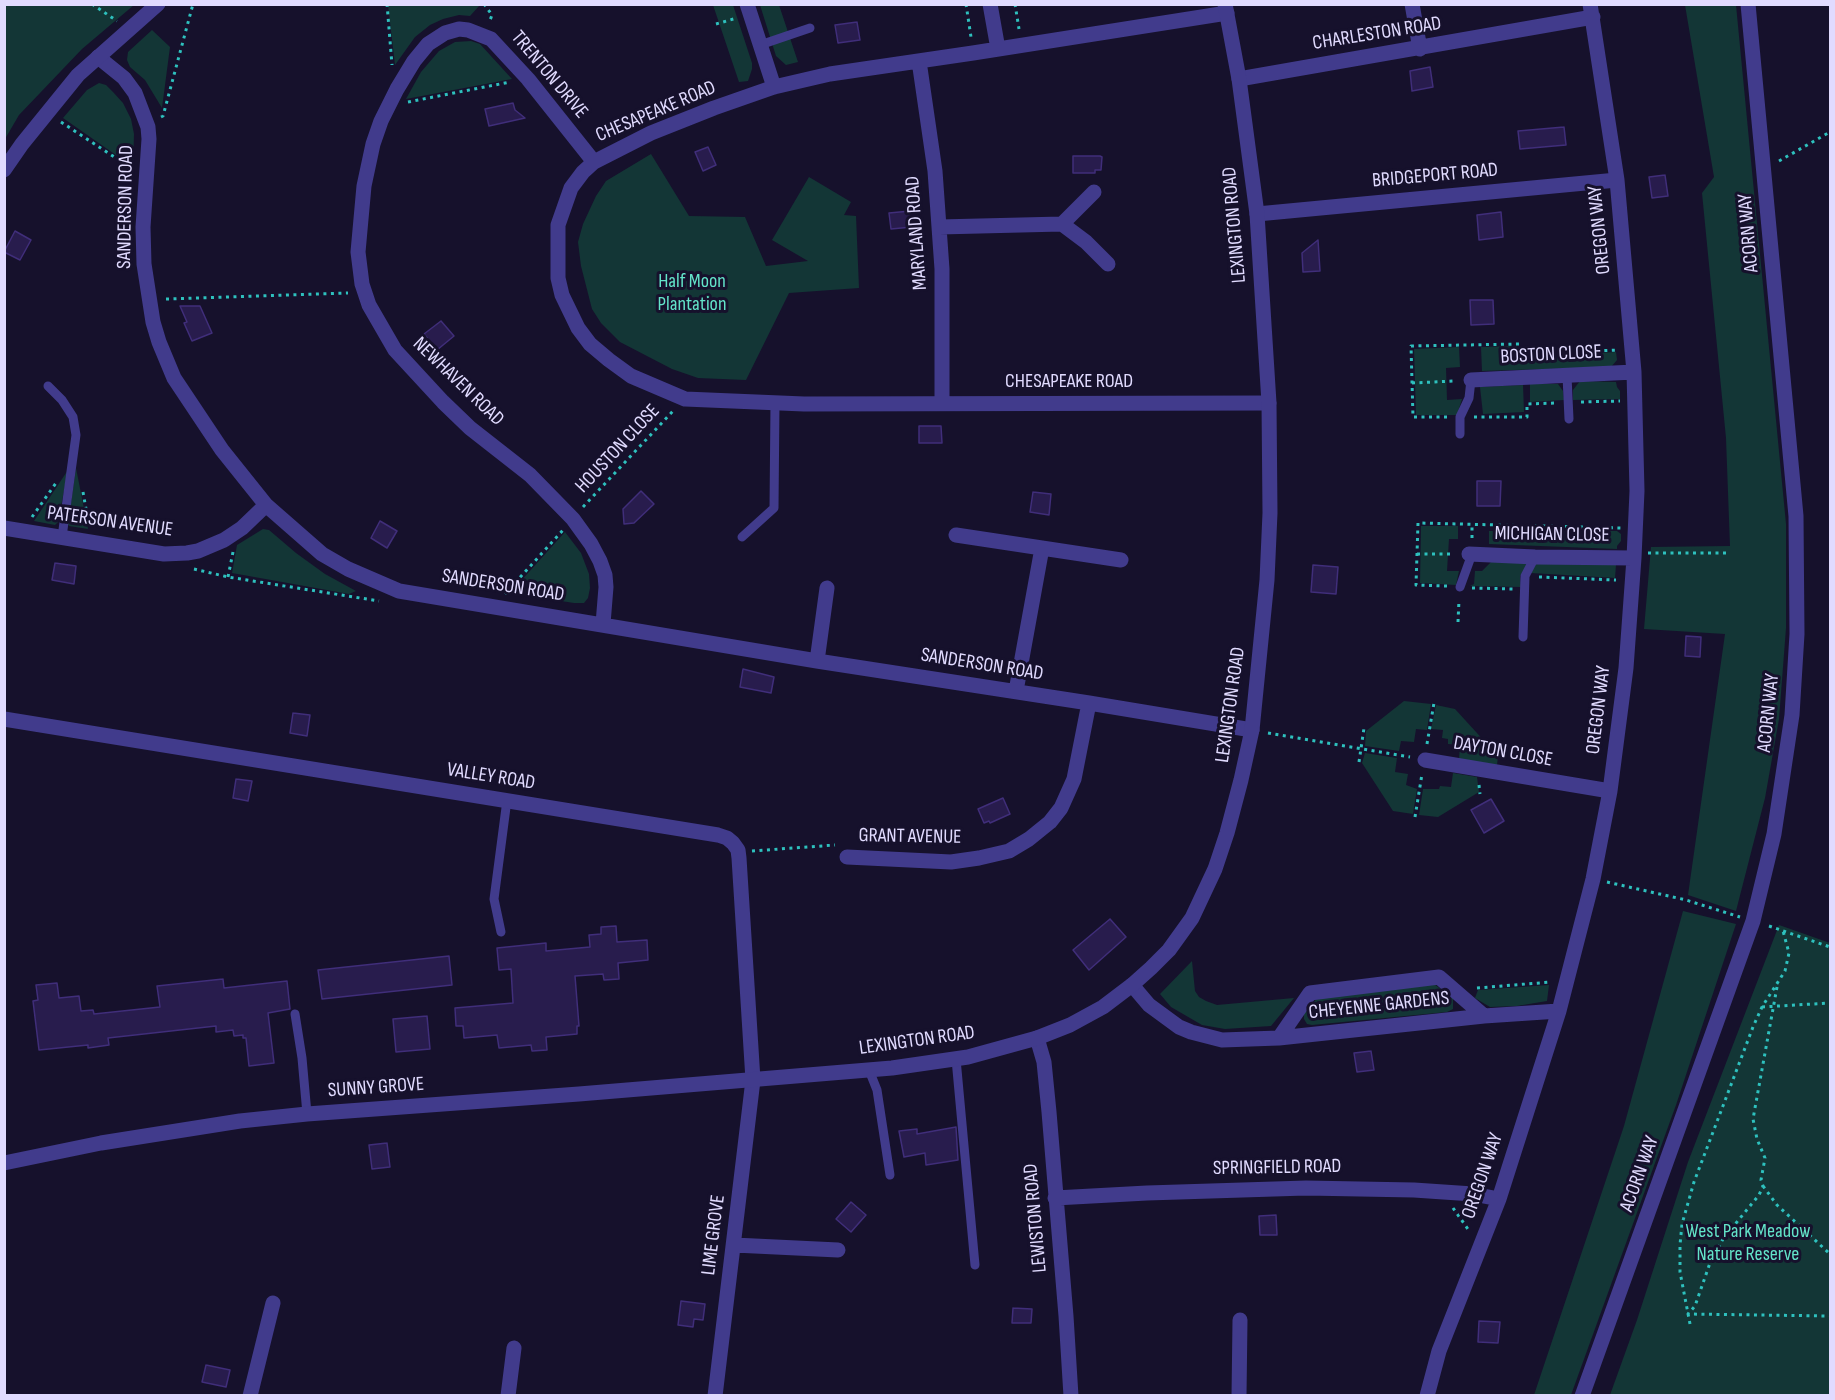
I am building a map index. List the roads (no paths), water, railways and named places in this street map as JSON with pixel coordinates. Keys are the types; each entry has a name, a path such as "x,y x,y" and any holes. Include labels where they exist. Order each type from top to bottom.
{"street":[{"path":"4,170 78,75 158,4"},
{"path":"990,4 998,49"},
{"path":"1412,4 1420,49"},
{"name":"ACORN WAY","path":"1582,1395 1753,921 1774,834 1786,757 1794,683 1797,624 1796,516 1748,4"},
{"path":"748,9 774,87"},
{"name":"CHESAPEAKE ROAD","path":"1226,9 998,49 830,74 774,87 714,108 651,133 594,162 583,172 571,188 558,225 556,259 562,295 578,328 590,344 631,376 684,399 775,403 1269,403"},
{"name":"LEXINGTON ROAD","path":"753,1080 869,1070 956,1059 1037,1038 1070,1025 1103,1007 1132,986 1183,933 1201,901 1227,833 1252,730 1268,580 1270,513 1269,403 1257,214 1239,79 1226,9"},
{"name":"CHARLESTON ROAD","path":"1239,79 1420,49 1591,11"},
{"name":"OREGON WAY","path":"1427,1395 1439,1352 1499,1199 1558,1011 1593,879 1610,791 1626,668 1633,581 1637,458 1634,372 1617,180 1591,11"},
{"name":"TRENTON DRIVE","path":"375,135 391,100 414,61 428,44 445,33 459,29 488,37 528,79 594,162"},
{"name":"SANDERSON ROAD","path":"98,57 124,78 135,93 148,127 143,227 144,264 149,300 159,342 174,378 222,450 266,505 322,554 372,581 399,591 817,661 1252,730"},
{"name":"MARYLAND ROAD","path":"919,61 935,171 942,269 942,403"},
{"name":"NEWHAVEN ROAD","path":"375,135 364,186 359,229 359,264 364,292 374,315 389,340 416,375 470,428 530,475 573,519 591,544 603,569 606,588 603,624"},
{"name":"BRIDGEPORT ROAD","path":"1257,214 1617,180"},
{"path":"1062,224 1094,192"},
{"path":"939,227 1062,224 1086,242 1108,264"},
{"name":"BOSTON CLOSE","path":"1471,380 1634,372"},
{"name":"PATERSON AVENUE","path":"4,528 164,554 198,551 224,540 242,528 266,505"},
{"path":"957,535 1121,560"},
{"path":"1016,691 1042,548"},
{"name":"MICHIGAN CLOSE","path":"1471,554 1535,557 1634,555"},
{"path":"817,661 827,588"},
{"name":"GRANT AVENUE","path":"847,857 951,862 1009,851 1029,839 1050,822 1061,808 1074,779 1089,703"},
{"name":"VALLEY ROAD","path":"4,720 507,800 727,838 738,850 739,858 753,1080"},
{"name":"DAYTON CLOSE","path":"1425,760 1610,791"},
{"name":"CHEYENNE GARDENS","path":"1279,1038 1310,993 1439,977 1484,1016"},
{"name":"CHEYENNE GARDENS","path":"1132,986 1149,1005 1167,1019 1191,1032 1222,1040 1279,1038 1484,1016 1558,1011"},
{"name":"LEWISTON ROAD","path":"1037,1038 1044,1062 1071,1395"},
{"name":"SUNNY GROVE","path":"4,1163 101,1143 240,1121 753,1080"},
{"name":"LIME GROVE","path":"715,1395 753,1080"},
{"name":"SPRINGFIELD ROAD","path":"1055,1198 1306,1188 1442,1191 1499,1199"},
{"path":"734,1245 838,1250"},
{"path":"250,1395 273,1303"},
{"path":"1239,1395 1240,1320"},
{"path":"507,1395 514,1348"}],"lane":[{"path":"760,45 810,28"},
{"path":"1567,376 1569,419"},
{"path":"1460,434 1460,417 1469,398 1471,380"},
{"path":"48,386 62,400 73,417 76,435 62,537"},
{"path":"742,537 774,508 775,403"},
{"path":"1460,587 1471,554"},
{"path":"1523,637 1525,576 1535,557"},
{"path":"501,932 494,893 507,800"},
{"path":"295,1014 307,1114"},
{"path":"956,1059 975,1265"},
{"path":"869,1070 877,1090 890,1175"}],"park label":[{"name":"Half Moon Plantation","path":"692,294"},
{"name":"West Park Meadow Nature Reserve","path":"1748,1244"}]}
